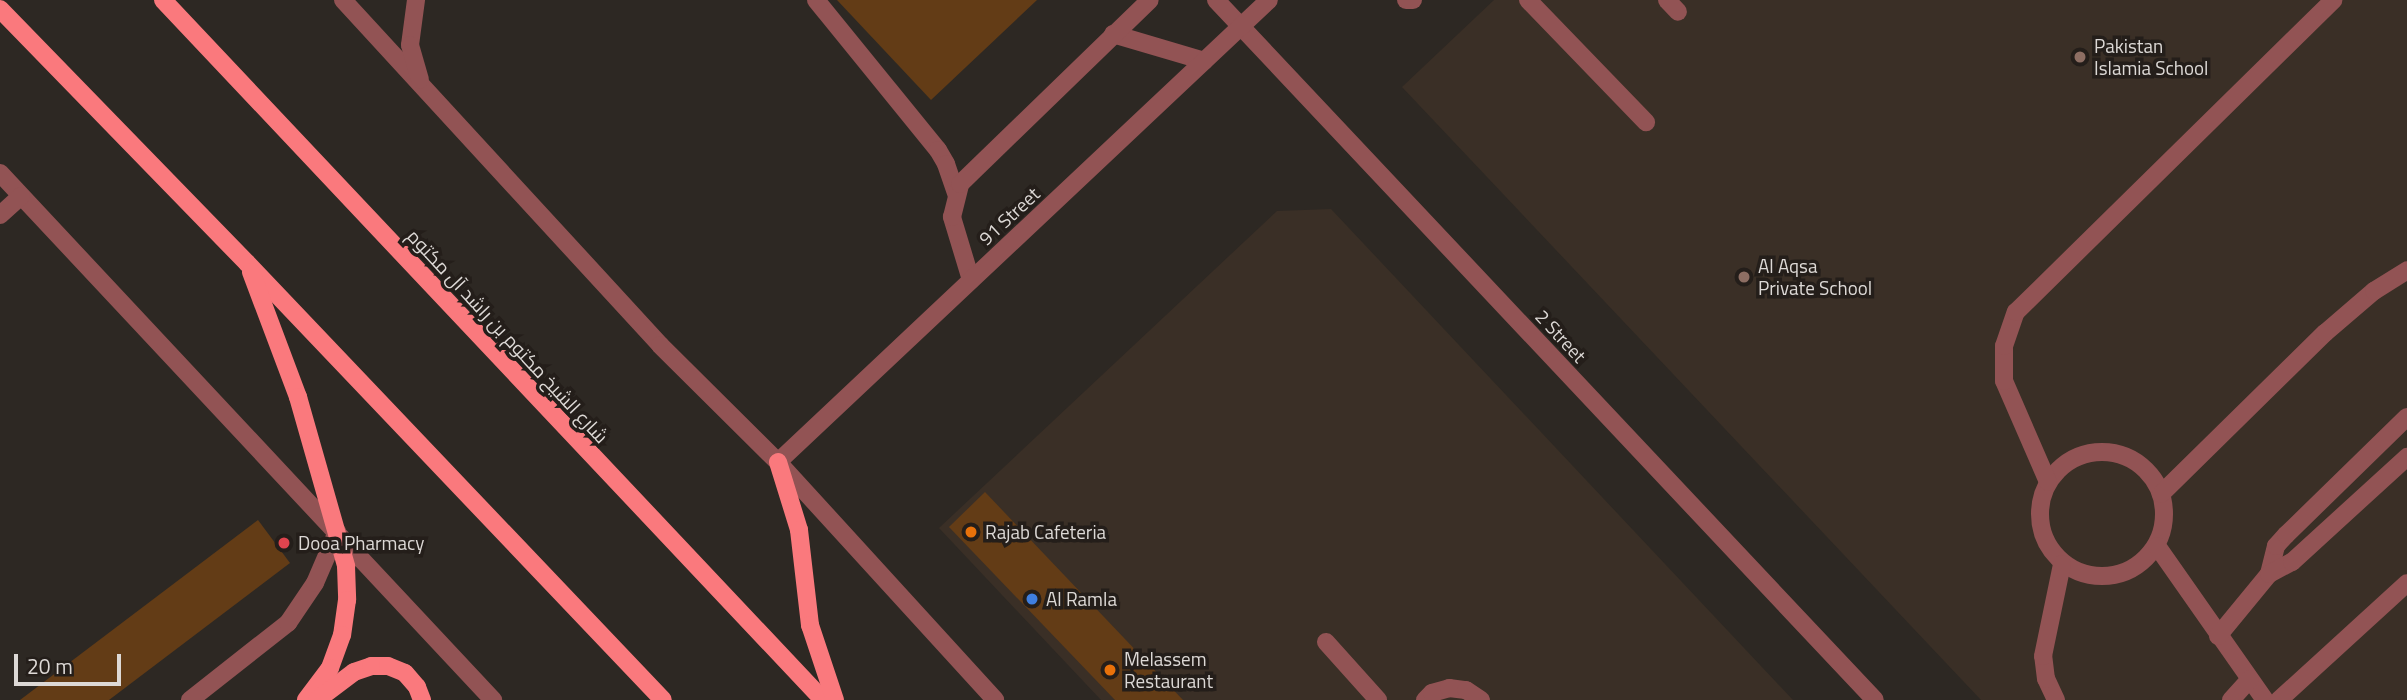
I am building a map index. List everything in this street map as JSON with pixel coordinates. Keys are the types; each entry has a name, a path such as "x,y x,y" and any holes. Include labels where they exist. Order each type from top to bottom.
{"main road":[{"name":"شارع الشيخ مكتوم بن راشد آل مكتوم","path":"163,0 823,700"},
{"path":"0,9 247,262 663,700"},
{"path":"247,262 298,397 346,566 347,600 342,635 330,668 306,700"},
{"path":"778,462 799,530 810,625 835,700"},
{"path":"317,700 354,672 371,666 388,666 405,673 418,687 422,700"}],"street":[{"path":"343,0 660,345 778,462 995,700"},
{"path":"416,0 410,45 418,75 425,89"},
{"path":"816,0 938,150 956,193"},
{"path":"971,280 952,217 956,193 968,175 1150,0"},
{"name":"2 Street","path":"1216,0 1875,700"},
{"name":"91 Street","path":"778,462 1269,0"},
{"path":"1406,0 1413,0"},
{"path":"1528,0 1646,122"},
{"path":"2048,482 2004,381 2004,346 2016,312 2039,286 2333,0"},
{"path":"1113,34 1204,61"},
{"path":"0,173 493,700"},
{"path":"0,215 21,196"},
{"path":"2161,494 2325,333 2374,291 2407,270"},
{"path":"2269,574 2276,546 2407,417"},
{"path":"2090,452 2126,456 2140,465 2161,494 2165,512 2157,545 2145,560 2130,571 2095,577 2078,573 2063,564 2050,550 2039,517 2041,499 2048,482 2059,468 2073,458 2090,452"},
{"path":"2218,636 2269,574 2292,562 2407,457"},
{"path":"190,700 288,623 315,583 337,532"},
{"path":"2157,545 2265,700"},
{"path":"2056,700 2046,679 2043,656 2063,564"},
{"path":"2279,700 2407,583"},
{"path":"1326,642 1378,700"},
{"path":"2231,700 2250,679"},
{"path":"1425,700 1432,693 1449,688 1466,690 1480,700"}],"shaded area":[{"path":"1494,0 2407,0 2407,700 1981,700 1402,87"},
{"path":"1331,209 1793,700 1101,700 939,528 1277,211"}],"building":[{"path":"837,0 1037,0 931,100"},
{"path":"985,492 1183,700 1115,700 949,527"},
{"path":"258,520 290,563 109,700 20,700"}],"place":[{"name":"Pakistan Islamia School","path":"2080,57"},
{"name":"Al Aqsa Private School","path":"1744,277"},
{"name":"Rajab Cafeteria","path":"971,532"},
{"name":"Dooa Pharmacy","path":"284,543"},
{"name":"Al Ramla","path":"1032,599"},
{"name":"Melassem Restaurant","path":"1110,670"}]}
